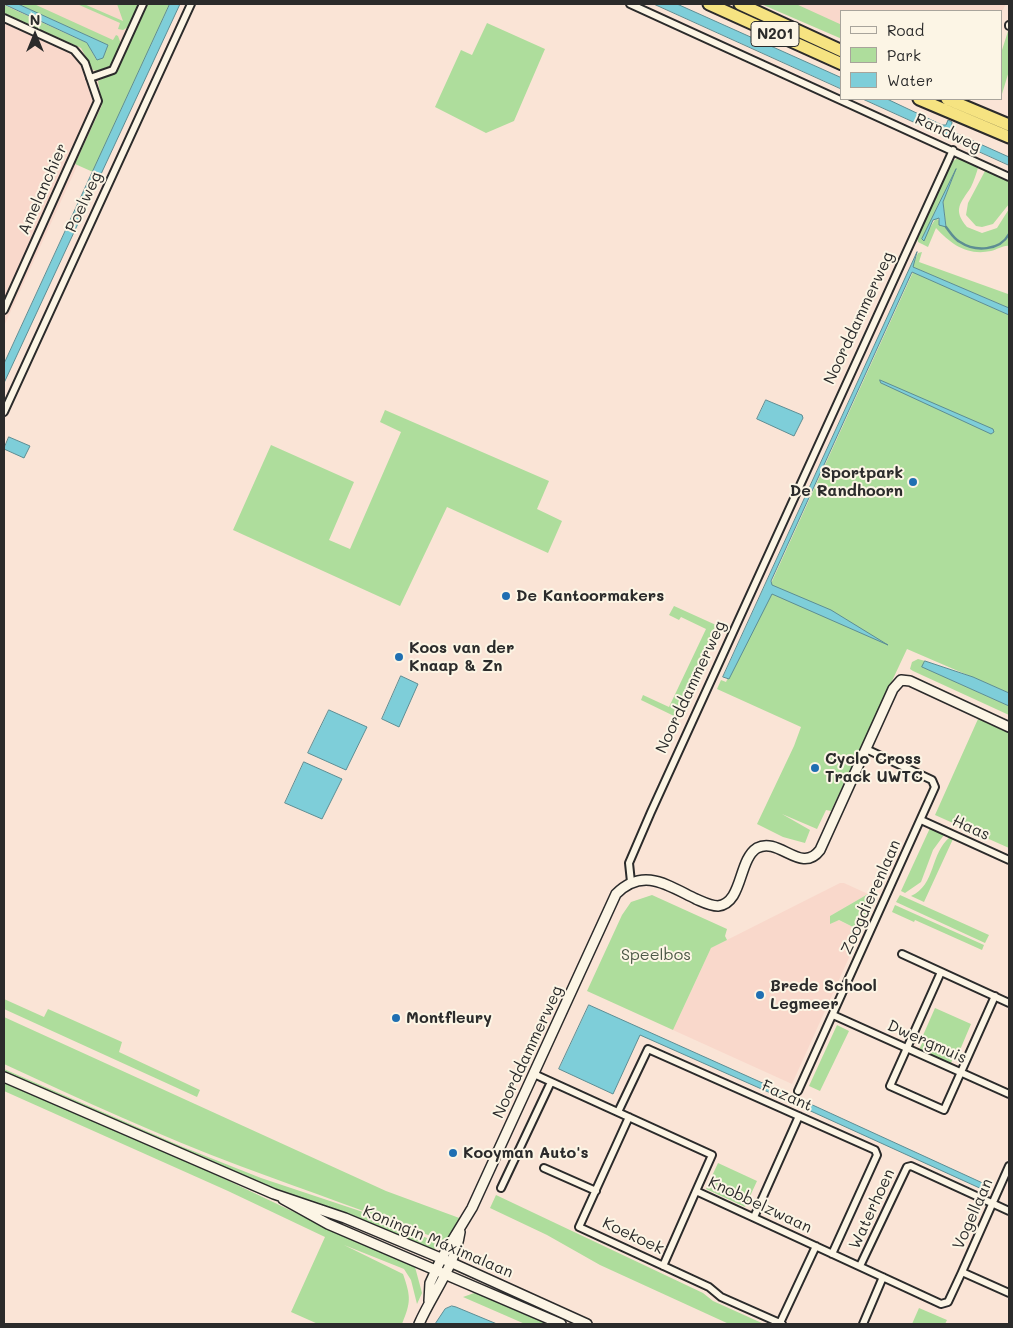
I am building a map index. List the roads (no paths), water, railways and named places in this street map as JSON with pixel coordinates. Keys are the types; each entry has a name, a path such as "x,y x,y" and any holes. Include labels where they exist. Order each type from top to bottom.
{"highway":[{"name":"N201","path":"708,4 840,63"},
{"name":"N201","path":"740,4 840,50"},
{"path":"920,100 1009,137"},
{"path":"949,100 1009,125"}],"street":[{"path":"90,78 113,70 143,4"},
{"name":"Poelweg","path":"4,412 191,4"},
{"name":"Randweg","path":"630,4 840,99"},
{"name":"Amelanchier","path":"4,18 74,50 80,55 98,101 4,310"},
{"name":"Randweg","path":"842,100 1009,177"},
{"name":"Noorddammerweg","path":"429,1301 430,1283 436,1270 446,1261 460,1232 616,894 631,882 629,864 651,812 953,150"},
{"path":"631,882 643,879 653,880 716,906 729,900 752,853 760,847 771,846 800,858 812,857 820,850 894,686 901,680 910,681 1009,726"},
{"name":"Zoogdierenlaan","path":"798,1091 935,787 932,780 866,749"},
{"name":"Haas","path":"921,820 1009,860"},
{"path":"902,954 1009,1003"},
{"path":"941,972 890,1086 944,1110 994,996"},
{"name":"Dwergmuis","path":"833,1015 1009,1094"},
{"name":"Fazant","path":"618,1112 648,1049 878,1153 832,1254"},
{"name":"Knobbelzwaan","path":"534,1074 712,1155 696,1191 832,1254 941,1304 948,1302 962,1272"},
{"name":"Koningin Máximalaan","path":"4,1077 274,1194 337,1215 446,1261 587,1324"},
{"path":"501,1188 551,1082"},
{"path":"754,1217 799,1116"},
{"name":"Koekoek","path":"629,1117 579,1227 709,1287 721,1296 781,1324"},
{"name":"Waterhoen","path":"860,1266 907,1167 912,1166 993,1204"},
{"name":"Vogellaan","path":"962,1272 1009,1166"},
{"path":"544,1168 596,1191"},
{"path":"663,1266 696,1191"},
{"name":"Koningin Máximalaan","path":"274,1194 328,1224 561,1324"},
{"path":"993,1204 1009,1211"},
{"path":"781,1324 816,1246"},
{"name":"Noorddammerweg","path":"419,1324 429,1301 440,1287 446,1274 446,1261"},
{"path":"962,1272 1009,1293"},
{"path":"862,1324 883,1277"}],"water":[{"path":"4,4 18,4 108,45 103,58 97,60 87,43"},
{"path":"170,4 180,4 4,383 4,364"},
{"path":"654,4 677,4 840,77 840,88"},
{"path":"865,100 889,100 942,125 946,125 948,120 952,122 951,131 1009,157 1009,165"},
{"path":"956,169 943,202 946,227 939,225 939,218 933,220 924,241 922,239"},
{"path":"917,252 913,267 1009,308 1009,315 912,272 771,581 772,585 831,610 888,645 772,594 729,679 723,677"},
{"path":"880,380 993,429 994,432 991,434 881,383"},
{"path":"766,400 802,415 803,418 794,436 757,419"},
{"path":"9,437 30,446 24,458 4,449"},
{"path":"925,661 973,677 1009,693 1009,706 922,667"},
{"path":"401,676 418,684 399,727 382,719"},
{"path":"329,710 367,727 346,770 308,753"},
{"path":"304,762 342,779 322,819 285,803"},
{"path":"589,1005 787,1094 784,1099 640,1035 613,1094 559,1069"},
{"path":"806,1102 987,1185 984,1190 804,1108"},
{"path":"452,1306 497,1324 435,1324 445,1309"}],"waterway":[{"path":"946,227 958,241 980,248 993,247 1000,244 1009,234"}],"place":[{"name":"Sportpark De Randhoorn","path":"913,482"},
{"name":"De Kantoormakers","path":"506,596"},
{"name":"Koos van der Knaap & Zn","path":"399,657"},
{"name":"Cyclo Cross Track UWTC","path":"815,768"},
{"name":"Brede School Legmeer","path":"760,995"},
{"name":"Montfleury","path":"396,1018"},
{"name":"Kooyman Auto's","path":"453,1153"}],"park label":[{"name":"Speelbos","path":"656,955"}]}
